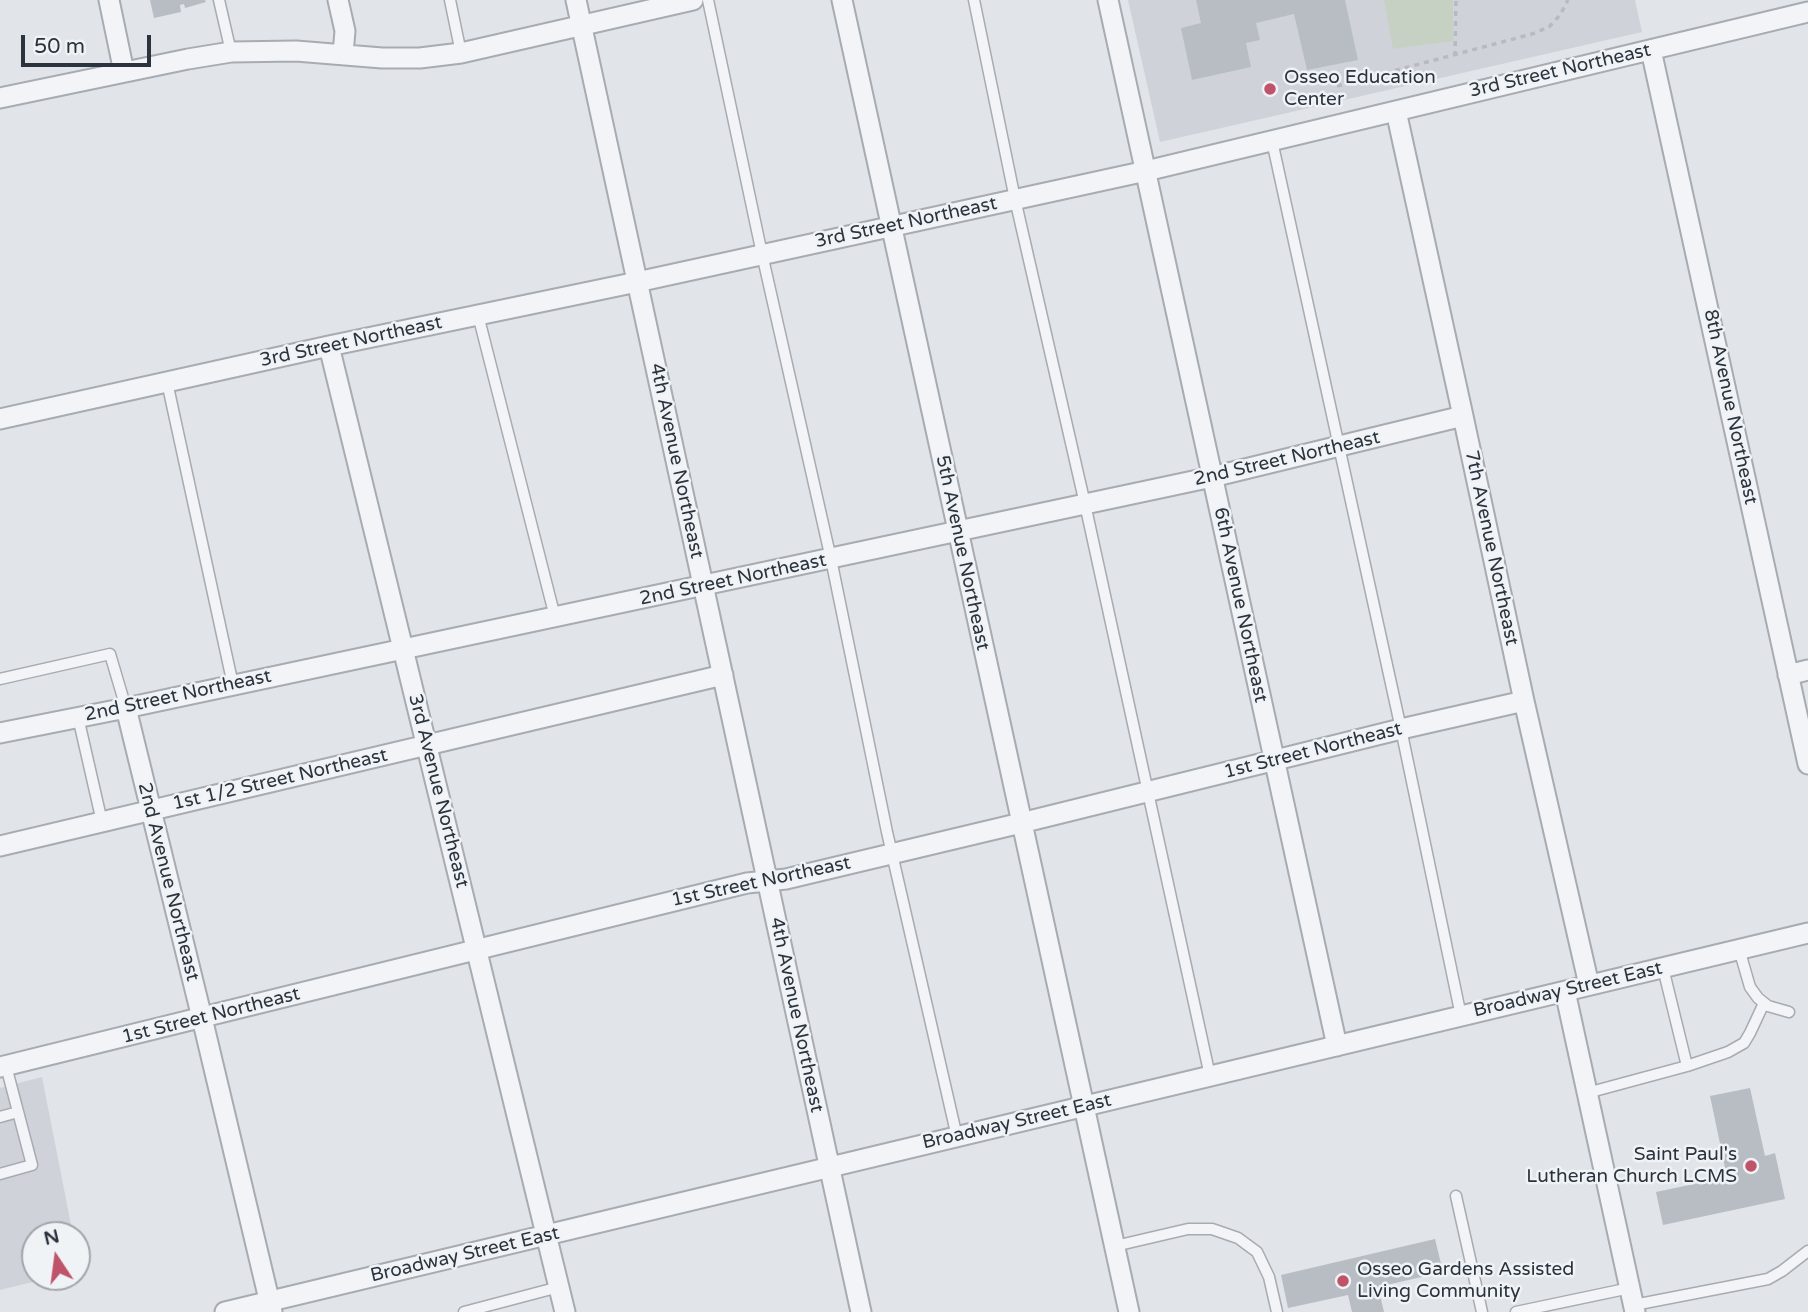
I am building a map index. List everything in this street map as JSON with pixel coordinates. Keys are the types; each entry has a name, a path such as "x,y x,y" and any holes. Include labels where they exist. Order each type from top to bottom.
{"street":[{"path":"109,0 124,72"},
{"path":"338,0 345,30 343,54"},
{"name":"4th Avenue Northeast","path":"576,0 861,1312"},
{"path":"0,98 231,52 296,51 382,58 420,58 461,53 694,0"},
{"name":"5th Avenue Northeast","path":"842,0 1129,1312"},
{"name":"6th Avenue Northeast","path":"1108,0 1337,1046"},
{"name":"3rd Street Northeast","path":"0,419 1146,171 1808,12"},
{"name":"8th Avenue Northeast","path":"1651,50 1808,764"},
{"name":"7th Avenue Northeast","path":"1396,111 1524,701 1589,985"},
{"name":"3rd Avenue Northeast","path":"329,346 565,1312"},
{"name":"2nd Street Northeast","path":"0,733 1212,477 1463,416"},
{"path":"1788,675 1808,670"},
{"name":"1st 1/2 Street Northeast","path":"0,846 723,674"},
{"name":"1st Street Northeast","path":"3,1067 747,883 786,879 893,854 1524,701"},
{"name":"2nd Avenue Northeast","path":"125,708 271,1307"},
{"name":"Broadway Street East","path":"225,1312 271,1307 546,1235 1808,933"},
{"path":"1565,991 1633,1302"}],"lane":[{"path":"219,0 231,52"},
{"path":"450,0 461,53"},
{"path":"708,0 957,1137"},
{"path":"975,0 1015,199 1085,504 1210,1076"},
{"path":"1272,141 1461,1016"},
{"path":"478,315 555,617"},
{"path":"167,382 233,685"},
{"path":"0,679 110,654 125,708"},
{"path":"78,718 102,822"},
{"path":"1738,949 1750,987 1758,998 1768,1006 1788,1012"},
{"path":"1663,968 1688,1066"},
{"path":"1587,1093 1688,1066 1728,1052 1744,1043 1764,1003"},
{"path":"0,1174 32,1165 3,1067"},
{"path":"0,1117 18,1112"},
{"path":"1456,1196 1482,1312"},
{"path":"1115,1246 1188,1229 1212,1229 1238,1238 1257,1252 1269,1277 1277,1312"},
{"path":"1524,1311 1633,1302 1768,1279 1808,1251"},
{"path":"464,1312 559,1287"}],"path":[{"path":"1455,55 1456,0"},
{"path":"1337,86 1549,27 1560,15 1567,0"}],"shaded area":[{"name":"Osseo Education Center","path":"1128,0 1635,0 1642,32 1160,142"},
{"path":"42,1077 70,1221 21,1221 21,1285 0,1290 0,1088"}],"green space":[{"path":"1384,0 1453,0 1453,41 1393,49"}],"building":[{"path":"150,0 206,2 185,8 184,4 180,5 181,12 154,18"},
{"name":"Osseo Education Center","path":"1196,0 1345,0 1358,60 1307,70 1294,14 1256,23 1260,40 1246,43 1251,67 1192,80 1181,28 1201,23"},
{"name":"Saint Paul's Lutheran Church LCMS","path":"1750,1088 1765,1156 1775,1153 1785,1199 1663,1225 1656,1192 1727,1177 1710,1096"},
{"name":"Osseo Gardens Assisted Living Community","path":"1435,1239 1443,1272 1378,1287 1384,1312 1352,1312 1348,1295 1288,1308 1281,1275"}],"place":[{"name":"Osseo Education Center","path":"1270,89"},
{"name":"Saint Paul's Lutheran Church LCMS","path":"1751,1166"},
{"name":"Osseo Gardens Assisted Living Community","path":"1343,1281"}]}
